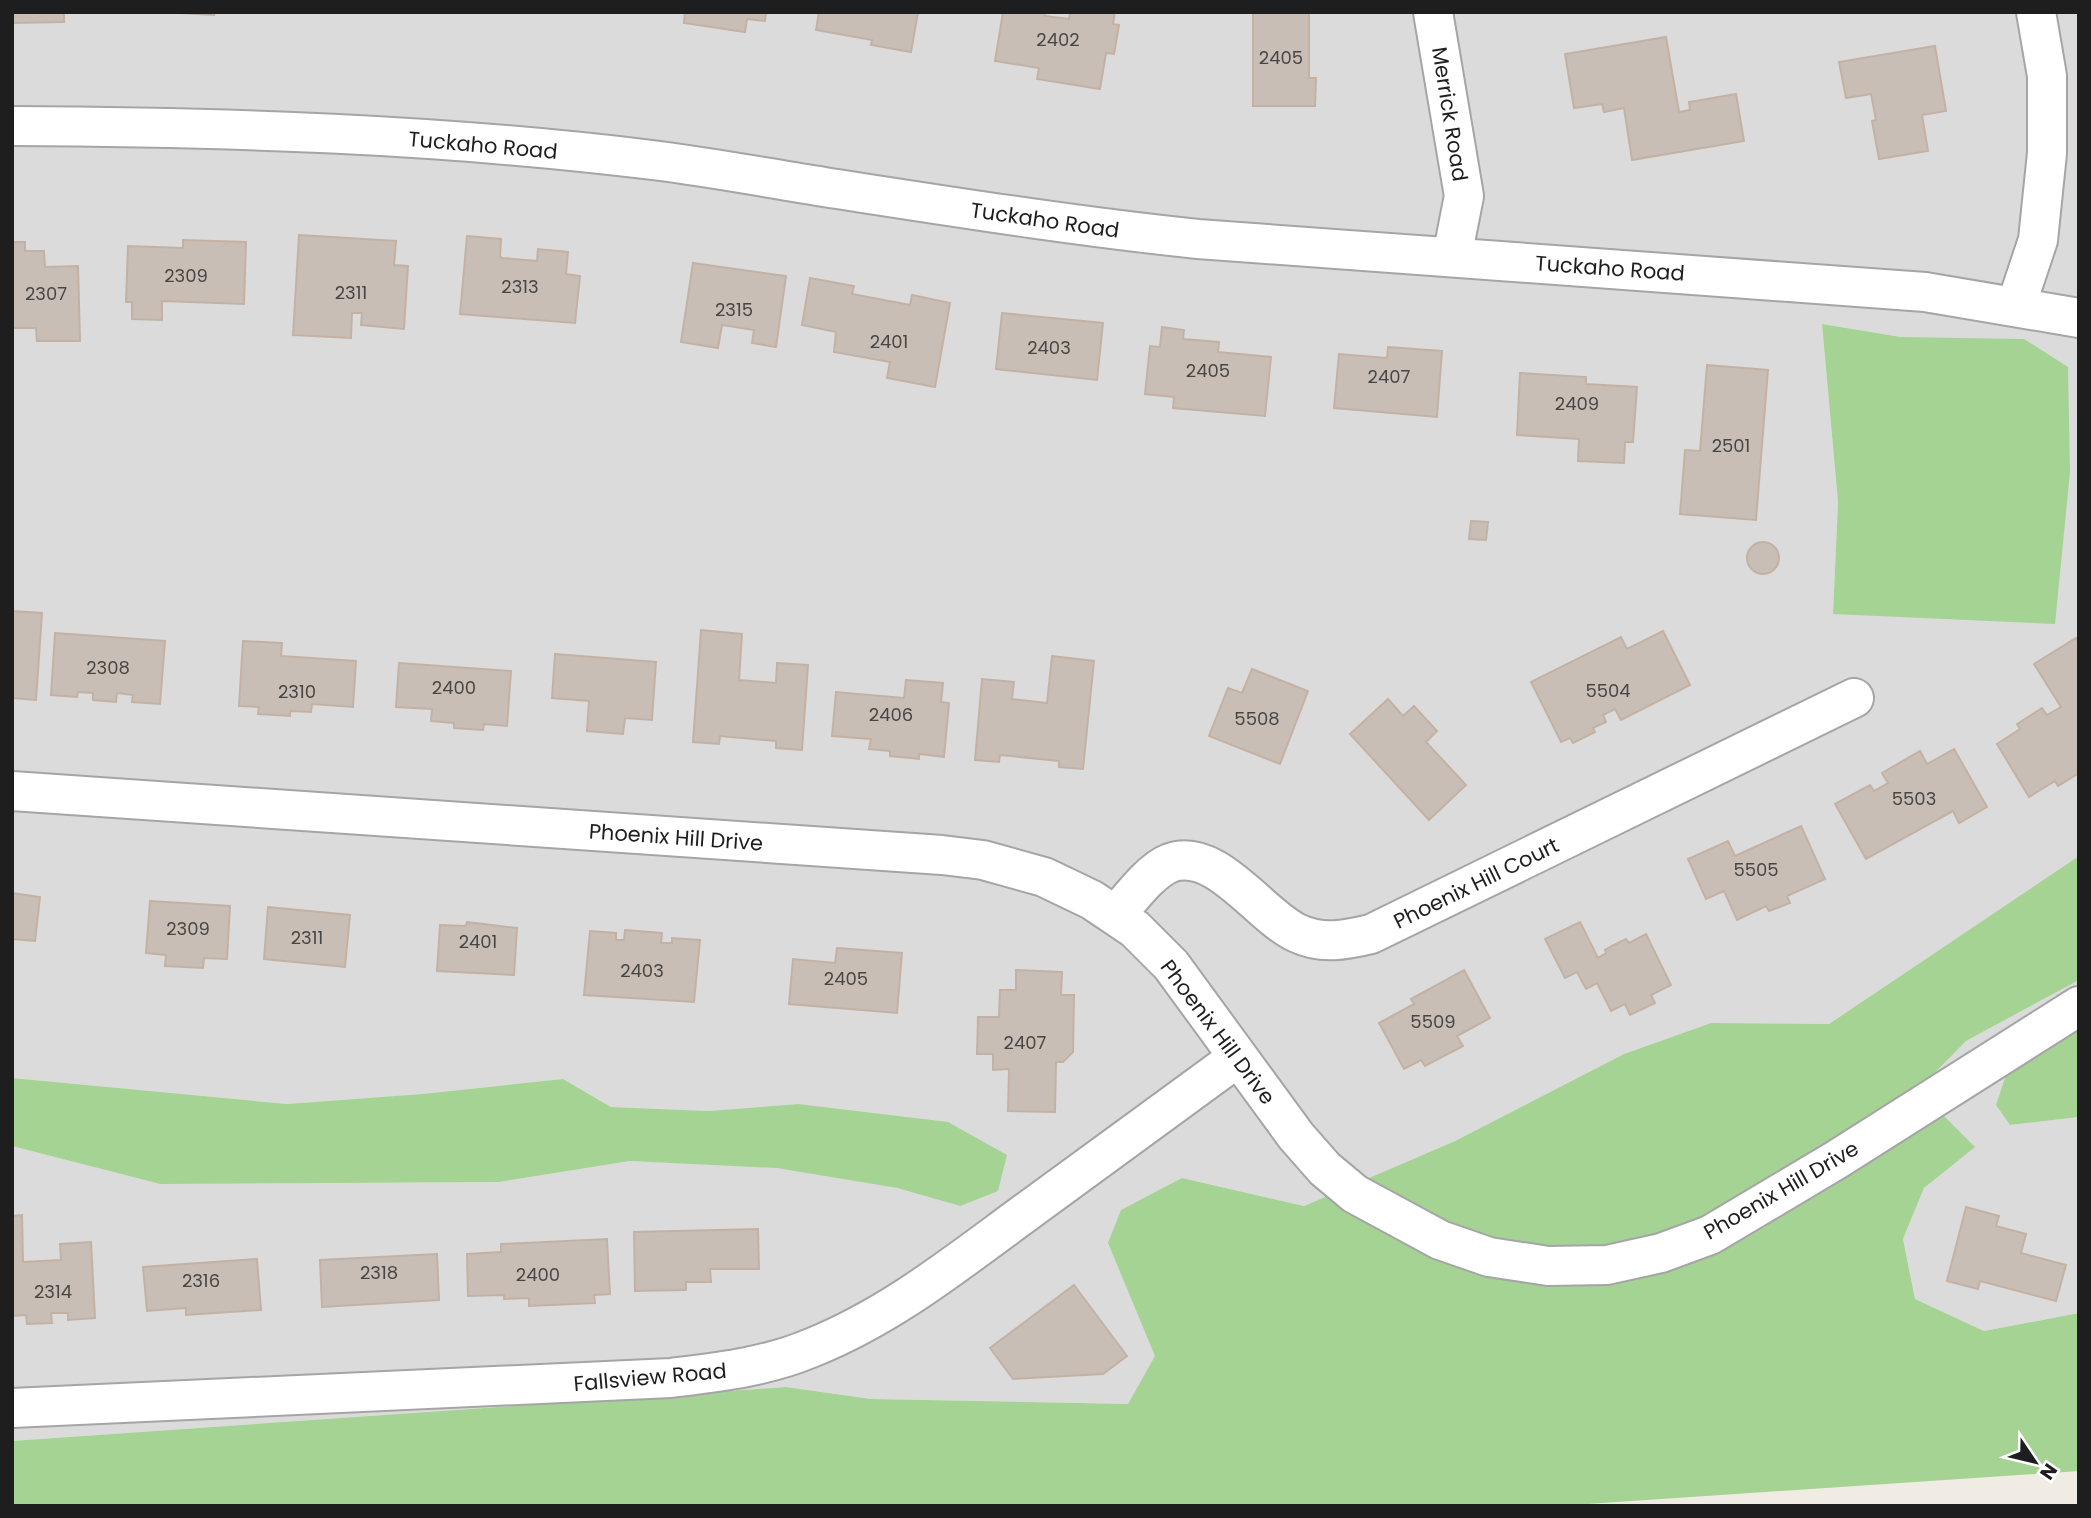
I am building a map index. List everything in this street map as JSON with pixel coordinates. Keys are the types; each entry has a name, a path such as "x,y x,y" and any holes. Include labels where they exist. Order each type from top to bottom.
{"street":[{"name":"Merrick Road","path":"1433,12 1464,196 1452,257"},
{"path":"2016,306 2038,240 2047,153 2047,76 2036,12"},
{"name":"Tuckaho Road","path":"12,126 179,127 457,141 653,160 1000,214 1198,239 1925,292 2079,318"},
{"name":"Phoenix Hill Court","path":"1116,915 1167,864 1183,859 1219,872 1299,934 1336,942 1371,934 1854,698"},
{"name":"Phoenix Hill Drive","path":"12,791 969,858 1044,877 1093,900 1116,915 1135,929 1171,965 1296,1136 1325,1169 1355,1194 1440,1240 1489,1257 1548,1266 1606,1265 1661,1253 1710,1235 1836,1160 2079,1006"},
{"name":"Fallsview Road","path":"12,1408 671,1378 736,1370 773,1361 810,1349 855,1329 923,1288 1237,1058"}],"shaded area":[{"path":"12,12 2079,12 2079,856 1829,1024 1711,1023 1624,1054 1455,1141 1304,1206 1182,1178 1108,1243 1156,1356 1128,1404 871,1399 786,1387 12,1441 12,1146 160,1184 499,1182 630,1161 777,1167 897,1188 960,1206 798,1104 708,1111 611,1107 563,1079 422,1094 287,1104 12,1078","holes":["1822,324 1901,337 1833,614 1838,502"]},
{"path":"2079,980 2079,1027 2010,1125 2079,1117 2079,1313 1984,1331 1915,1299 1903,1239 1924,1188 1974,1147 1918,1090 1966,1041"}],"green space":[{"path":"1822,324 1901,337 2024,339 2068,367 2070,472 2055,624 1833,614 1838,502"},
{"path":"2079,856 2079,980 1966,1041 1918,1090 1975,1147 1924,1188 1903,1239 1915,1299 1984,1331 2079,1313 2079,1471 1558,1506 12,1506 12,1441 786,1387 871,1399 1128,1404 1155,1356 1108,1243 1121,1210 1182,1178 1304,1206 1455,1141 1624,1054 1711,1023 1829,1024"},
{"path":"2079,1027 2079,1117 2010,1125 1996,1105 2008,1069"},
{"path":"12,1078 287,1104 422,1094 563,1079 611,1107 708,1111 798,1104 948,1122 1007,1155 998,1191 960,1206 897,1188 777,1168 630,1161 499,1182 160,1184 12,1146"}],"building":[{"path":"12,12 64,12 64,22 12,23"},
{"path":"161,12 214,12 214,15"},
{"path":"685,12 766,12 765,21 747,19 745,32 684,23"},
{"path":"819,12 918,12 911,52 871,45 872,40 816,30"},
{"path":"1003,12 1046,12 1045,16 1069,19 1070,12 1115,12 1113,24 1119,25 1114,54 1106,53 1100,89 1037,79 1039,68 995,61"},
{"path":"1253,12 1309,12 1309,78 1316,78 1315,106 1253,106"},
{"path":"1666,37 1679,112 1690,110 1689,102 1736,94 1744,141 1632,160 1624,108 1604,112 1602,104 1574,108 1565,54"},
{"path":"1935,46 1946,111 1922,115 1928,151 1879,159 1872,121 1876,120 1871,94 1846,98 1839,62"},
{"path":"299,235 396,241 394,265 408,266 404,329 361,325 362,313 352,313 351,338 293,335"},
{"path":"467,236 501,239 500,257 503,258 537,261 538,249 568,252 566,274 580,276 575,323 460,314"},
{"path":"183,240 246,242 244,304 162,301 162,320 132,319 132,302 126,302 128,246 183,248"},
{"path":"12,242 25,242 25,251 44,251 45,267 78,266 80,341 37,341 36,328 13,328"},
{"path":"693,263 786,276 776,347 752,343 754,330 722,325 718,348 681,342"},
{"path":"810,278 854,286 852,294 910,305 912,295 950,303 935,387 887,378 890,362 834,352 836,332 802,325"},
{"path":"1002,313 1103,323 1097,380 996,369"},
{"path":"1162,327 1184,330 1183,339 1219,342 1218,352 1271,357 1265,416 1173,408 1174,397 1145,394 1150,346 1160,347"},
{"path":"1388,347 1442,351 1437,417 1334,408 1339,354 1387,358"},
{"path":"1707,365 1768,370 1756,520 1680,514 1685,450 1700,451"},
{"path":"1520,373 1586,377 1586,384 1637,387 1633,442 1625,442 1624,463 1578,461 1579,439 1517,435"},
{"path":"1471,521 1488,522 1486,540 1469,539"},
{"path":"1763,542 1774,547 1779,558 1774,569 1763,574 1752,569 1747,558 1752,547"},
{"path":"12,611 42,613 36,700 12,698"},
{"path":"701,630 742,634 739,680 776,683 777,663 808,665 802,750 776,748 776,741 720,736 719,744 693,742"},
{"path":"1663,631 1690,685 1621,720 1615,709 1603,715 1606,722 1593,728 1595,732 1573,743 1570,738 1561,742 1531,682 1621,637 1627,649"},
{"path":"55,633 165,641 160,704 132,702 133,695 117,693 116,702 93,700 93,693 78,692 77,697 51,695"},
{"path":"2076,638 2079,643 2079,773 2058,786 2055,781 2029,797 1997,744 2020,729 2017,724 2042,708 2047,715 2061,707 2034,664"},
{"path":"243,641 282,643 281,656 356,661 353,707 312,704 311,712 290,711 290,716 258,714 259,707 239,706"},
{"path":"555,654 656,662 652,720 625,718 623,734 587,731 589,701 552,698"},
{"path":"1052,656 1094,661 1083,769 1059,767 1059,761 1000,755 999,762 975,760 982,679 1014,682 1012,699 1047,703"},
{"path":"399,663 511,671 507,726 484,724 483,730 454,728 454,723 431,721 432,709 396,707"},
{"path":"1252,669 1308,691 1280,764 1209,736 1228,688 1242,693"},
{"path":"906,680 943,683 941,702 949,703 944,757 919,754 919,759 890,756 890,751 869,749 871,739 832,736 836,692 904,698"},
{"path":"1388,699 1403,716 1414,706 1437,731 1426,742 1466,785 1429,820 1350,734"},
{"path":"1954,749 1987,807 1959,823 1953,811 1866,859 1835,804 1870,785 1874,791 1888,783 1882,773 1920,751 1927,764"},
{"path":"1801,826 1825,879 1787,896 1790,903 1769,911 1766,906 1737,920 1724,891 1706,899 1688,859 1728,841 1735,856"},
{"path":"12,893 40,897 35,941 12,939"},
{"path":"150,901 230,906 227,959 204,958 203,968 165,966 166,955 146,953"},
{"path":"268,907 350,915 345,967 264,959"},
{"path":"467,922 517,928 514,975 437,971 440,925 466,926"},
{"path":"1580,922 1598,958 1606,953 1605,950 1626,939 1629,943 1646,934 1671,985 1651,995 1655,1003 1630,1015 1625,1004 1611,1011 1597,983 1586,989 1577,972 1565,978 1545,939"},
{"path":"625,930 662,933 661,943 672,943 672,938 700,940 694,1002 584,995 590,931 616,933 616,940 624,940"},
{"path":"837,948 902,953 897,1013 789,1004 793,959 835,963"},
{"path":"1016,970 1062,972 1061,995 1074,995 1073,1052 1063,1062 1056,1062 1055,1112 1008,1111 1009,1069 993,1070 993,1054 977,1054 978,1017 999,1017 1000,990 1016,990"},
{"path":"1464,970 1490,1018 1457,1036 1463,1046 1425,1066 1421,1060 1404,1069 1379,1023 1414,1004 1411,999"},
{"path":"1966,1207 1999,1216 1996,1226 2026,1234 2021,1253 2066,1265 2056,1301 1980,1281 1978,1289 1947,1281"},
{"path":"22,1215 23,1262 61,1260 60,1244 91,1242 95,1318 68,1320 68,1313 51,1313 52,1323 27,1324 26,1315 12,1316 12,1216"},
{"path":"758,1229 759,1269 710,1269 711,1282 686,1282 686,1290 635,1291 634,1232"},
{"path":"607,1239 610,1294 594,1295 595,1303 529,1306 529,1298 504,1299 504,1295 468,1296 467,1254 501,1252 501,1244"},
{"path":"437,1254 439,1300 322,1307 320,1260"},
{"path":"257,1259 261,1310 186,1315 186,1308 147,1311 143,1267"},
{"path":"1074,1285 1127,1356 1103,1374 1013,1379 990,1348"}]}
